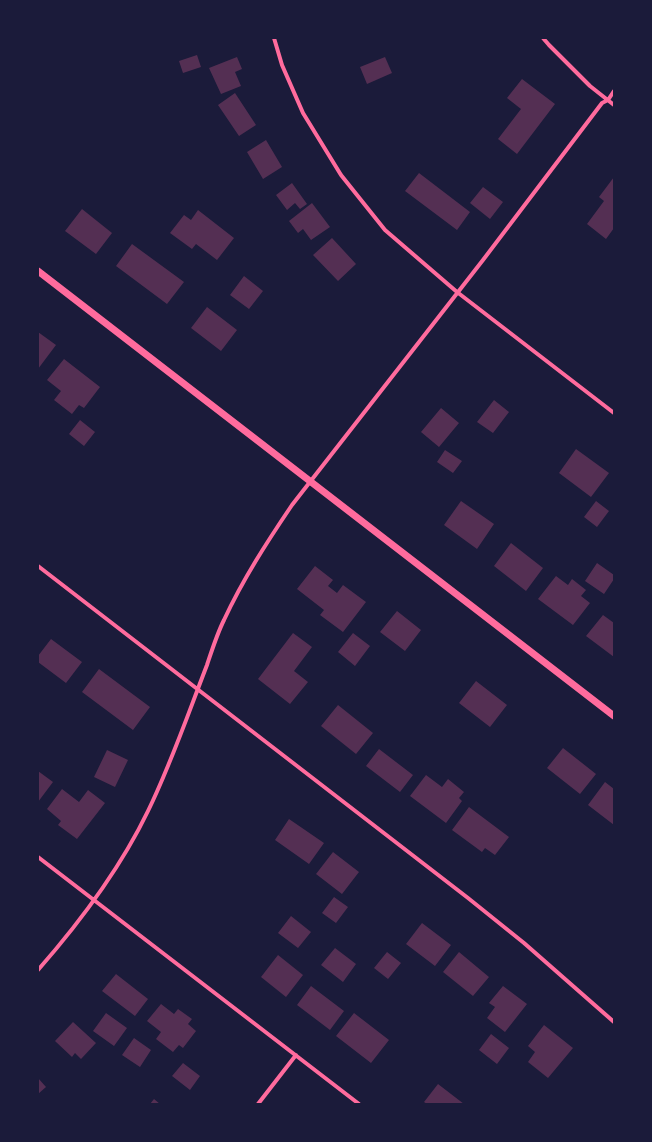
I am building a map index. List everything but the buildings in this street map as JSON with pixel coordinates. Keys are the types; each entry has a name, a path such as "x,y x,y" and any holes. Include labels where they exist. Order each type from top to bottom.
{"street":[{"path":"274,38 282,65 303,113 341,175 385,230 457,292 614,413"},
{"path":"544,38 549,45 590,86 614,105"},
{"path":"38,970 86,912 110,879 148,812 171,761 197,688 224,620 247,576 270,537 292,505 483,260 602,103 608,100 614,91"},
{"path":"38,271 614,716"},
{"path":"38,566 524,943 614,1022"},
{"path":"38,856 359,1104"},
{"path":"258,1104 296,1055"}]}
